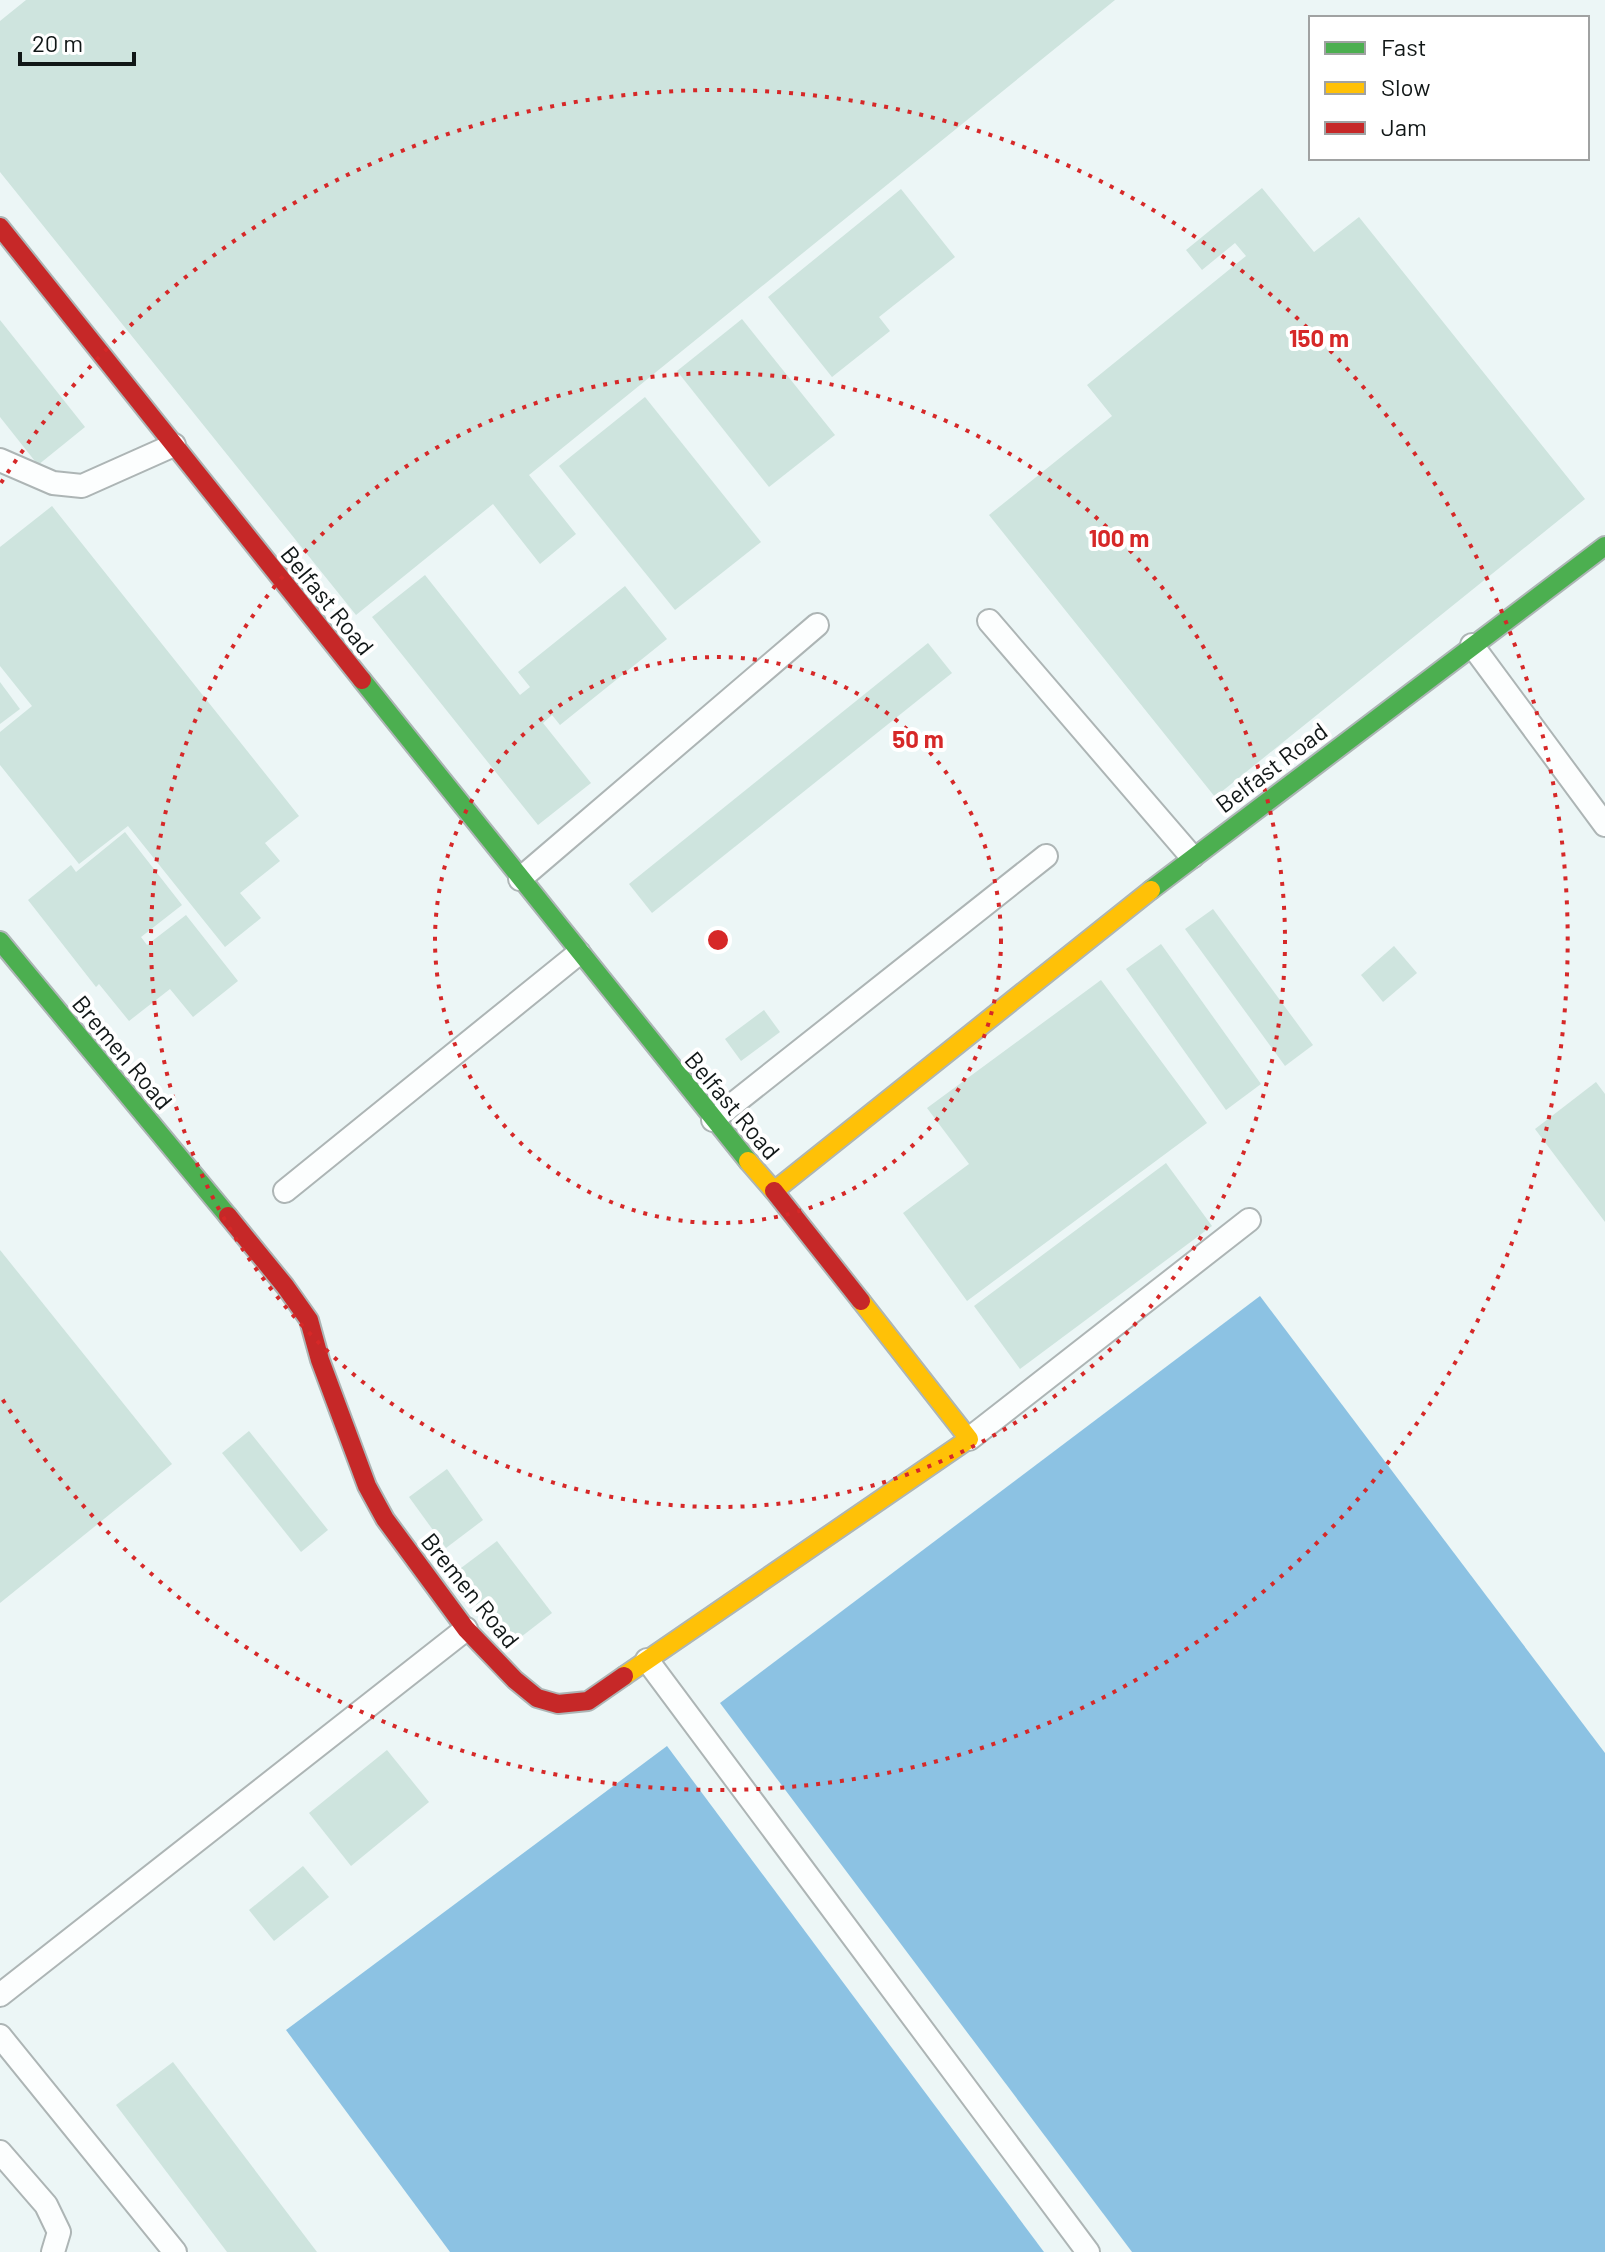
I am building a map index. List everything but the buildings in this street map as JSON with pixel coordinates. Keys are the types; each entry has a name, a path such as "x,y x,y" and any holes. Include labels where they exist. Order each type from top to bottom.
{"street":[{"name":"Belfast Road","path":"0,227 713,1120 774,1191 1192,857 1605,546"},
{"name":"Bremen Road","path":"0,941 285,1286 309,1320 320,1360 367,1486 385,1519 466,1629 537,1698 558,1704 588,1701 969,1439"},
{"path":"774,1191 969,1439"}],"lane":[{"path":"0,460 53,483 82,486 174,445"},
{"path":"989,621 1192,857"},
{"path":"520,879 817,625"},
{"path":"1472,645 1605,825"},
{"path":"713,1120 1046,856"},
{"path":"285,1191 579,953"},
{"path":"969,1439 1249,1220"},
{"path":"0,1995 466,1629"},
{"path":"647,1660 1088,2252"},
{"path":"0,2036 175,2252"},
{"path":"0,2152 46,2205 59,2232 53,2252"}],"water":[{"path":"1260,1296 1605,1753 1605,2252 1132,2252 720,1703"},
{"path":"667,1746 1044,2252 450,2252 286,2030"}],"traffic: fast":[{"path":"1151,890 1605,546"},
{"path":"362,680 748,1161"},
{"path":"0,941 228,1216"}],"traffic: slow":[{"path":"748,1161 774,1191 1151,890"},
{"path":"624,1676 969,1439 861,1301"}],"traffic: jam":[{"path":"0,227 362,680"},
{"path":"774,1191 861,1301"},
{"path":"228,1216 309,1320 320,1360 367,1486 385,1519 466,1629 515,1680 537,1698 558,1704 588,1701 624,1676"}]}
